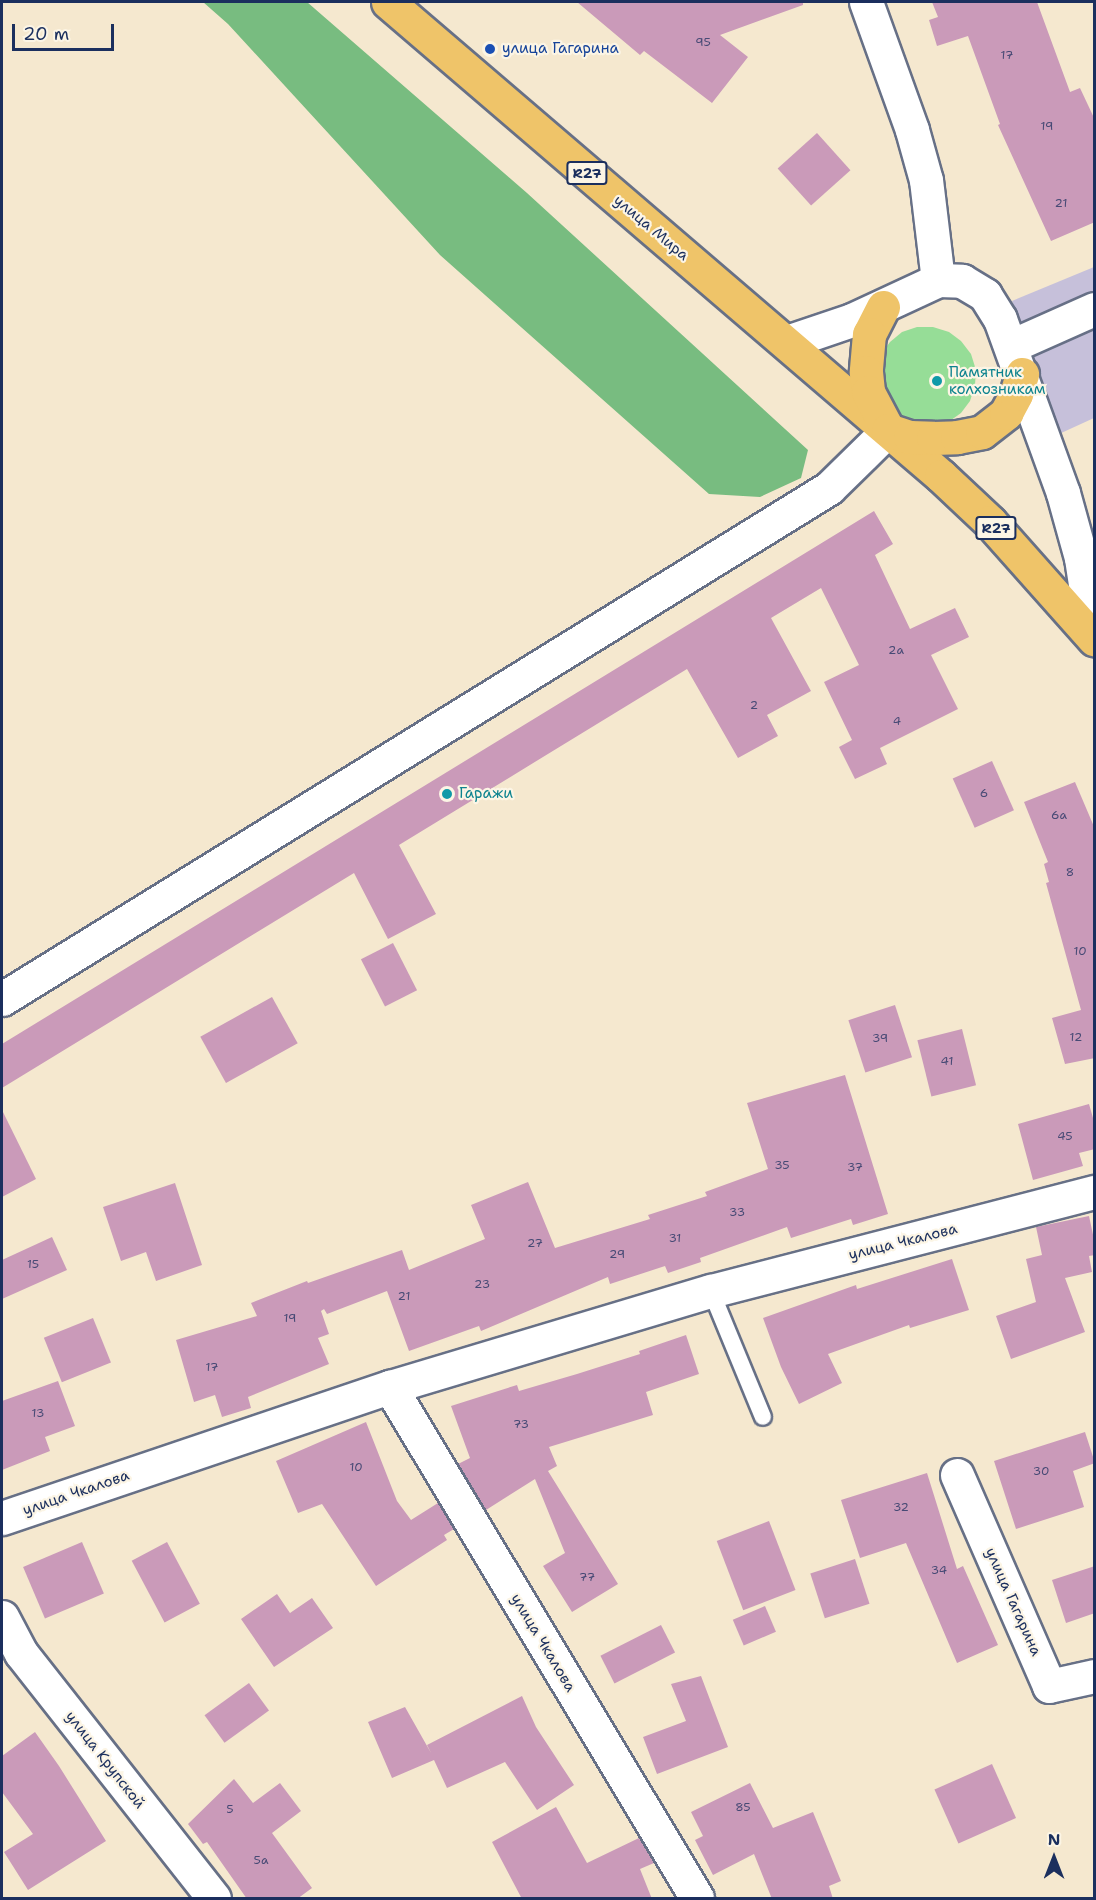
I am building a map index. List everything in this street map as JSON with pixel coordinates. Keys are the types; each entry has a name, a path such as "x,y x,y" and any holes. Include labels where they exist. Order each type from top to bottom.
{"main road":[{"name":"улица Мира","path":"388,2 888,430"},
{"path":"883,307 869,334 866,372 868,392 888,430 910,437 933,438 957,437 982,432 1006,413 1016,394 1016,360"},
{"name":"R27","path":"888,430 990,522 1094,638"}],"street":[{"path":"866,2 912,130 926,180 938,280"},
{"path":"787,342 883,307 938,280 962,281 985,295 994,306 1016,360 1063,493 1081,558 1094,638"},
{"path":"1016,360 1095,309"},
{"path":"2,999 830,488 888,430"},
{"name":"улица Чкалова","path":"2,1518 390,1388 711,1291 1095,1192"},
{"name":"улица Чкалова","path":"390,1388 697,1899"},
{"name":"улица Гагарина","path":"957,1475 1049,1686 1095,1676"},
{"name":"улица Крупской","path":"2,1617 21,1653 214,1899"}],"lane":[{"path":"711,1291 763,1417"}],"shaded area":[{"path":"1094,267 1094,418 1059,434 1012,301"}],"green space":[{"path":"203,2 307,2 527,193 808,450 801,478 760,497 709,494 440,255 228,24"},
{"path":"917,327 933,327 949,332 961,341 971,354 976,370 975,385 970,401 961,413 947,423 912,426 884,406 879,357 890,342 902,332"}],"building":[{"path":"577,2 803,2 803,5 720,35 748,57 712,103 644,51 640,55"},
{"path":"932,2 1037,2 1070,92 1080,88 1095,120 1095,222 1051,241 998,125 1000,124 968,36 937,46 929,20 938,17"},
{"path":"817,133 850,170 811,206 778,168"},
{"path":"874,511 893,544 875,555 910,629 955,608 969,637 931,655 958,709 880,748 887,764 855,779 839,747 852,740 824,682 859,665 821,588 771,618 811,691 767,715 778,736 738,758 687,669 399,845 436,914 388,939 354,873 2,1088 2,1044"},
{"path":"992,761 1014,810 975,828 953,778"},
{"path":"1075,782 1095,829 1095,1058 1065,1064 1052,1018 1081,1010 1046,883 1049,882 1044,864 1048,862 1024,802"},
{"path":"393,943 417,990 385,1007 361,959"},
{"path":"272,997 298,1043 226,1083 200,1037"},
{"path":"895,1005 912,1057 865,1072 848,1020"},
{"path":"962,1029 976,1085 931,1096 917,1040"},
{"path":"845,1075 888,1214 853,1225 851,1219 791,1238 787,1227 700,1258 701,1262 668,1273 665,1266 610,1284 608,1277 481,1331 479,1326 409,1351 387,1291 327,1314 324,1309 321,1311 329,1334 318,1338 329,1364 248,1397 251,1408 222,1417 215,1395 194,1402 176,1340 257,1316 251,1303 307,1281 308,1283 402,1250 409,1270 485,1239 471,1205 528,1182 555,1248 650,1219 648,1215 707,1196 705,1192 768,1169 747,1103"},
{"path":"1089,1104 1095,1125 1095,1149 1079,1153 1083,1166 1033,1180 1018,1124"},
{"path":"2,1110 36,1179 2,1197"},
{"path":"175,1183 202,1265 156,1281 146,1252 121,1261 103,1207"},
{"path":"1089,1216 1095,1244 1095,1255 1089,1256 1092,1272 1065,1278 1085,1332 1011,1359 996,1316 1036,1302 1026,1259 1042,1255 1036,1227"},
{"path":"52,1237 67,1270 2,1299 2,1260"},
{"path":"952,1259 969,1310 910,1328 909,1325 828,1354 842,1383 799,1404 781,1367 763,1318 856,1285 857,1289"},
{"path":"93,1318 111,1363 62,1382 44,1338"},
{"path":"686,1335 699,1374 646,1392 653,1415 549,1447 557,1466 548,1471 618,1584 572,1612 543,1566 565,1553 535,1479 486,1510 458,1464 470,1458 451,1406 517,1385 519,1391 577,1374 640,1354 639,1351"},
{"path":"58,1381 75,1426 45,1437 50,1451 2,1470 2,1401"},
{"path":"366,1422 397,1501 411,1520 438,1503 454,1529 444,1535 447,1540 376,1586 322,1504 298,1513 276,1461"},
{"path":"1085,1432 1095,1463 1073,1471 1084,1507 1016,1529 994,1461"},
{"path":"927,1473 957,1569 963,1566 998,1645 957,1663 906,1543 860,1558 841,1500"},
{"path":"769,1521 796,1590 743,1610 717,1541"},
{"path":"82,1542 104,1594 45,1619 23,1567"},
{"path":"167,1542 200,1604 165,1623 132,1561"},
{"path":"855,1559 870,1604 825,1618 810,1574"},
{"path":"1095,1566 1095,1613 1066,1623 1052,1580"},
{"path":"277,1594 290,1613 312,1598 333,1628 274,1667 241,1619"},
{"path":"765,1606 776,1632 744,1645 733,1620"},
{"path":"661,1625 675,1653 614,1683 600,1656"},
{"path":"701,1676 728,1747 657,1774 643,1737 686,1721 671,1684"},
{"path":"249,1683 269,1711 224,1743 205,1715"},
{"path":"522,1696 536,1727 574,1785 537,1810 505,1762 447,1788 434,1760 392,1778 368,1722 405,1707 431,1753 427,1745"},
{"path":"35,1732 106,1841 28,1890 4,1852 33,1834 2,1792 2,1756"},
{"path":"992,1764 1016,1818 958,1844 934,1790"},
{"path":"234,1779 253,1803 280,1783 301,1811 272,1833 312,1888 297,1899 247,1899 207,1842 203,1844 188,1824"},
{"path":"750,1783 773,1828 813,1812 841,1881 829,1886 833,1899 772,1899 754,1854 713,1875 695,1840 703,1836 691,1812"},
{"path":"556,1807 587,1863 639,1838 654,1863 640,1869 652,1899 522,1899 492,1842"}],"place":[{"name":"улица Гагарина","path":"490,49"},
{"name":"Памятник колхозникам","path":"937,381"},
{"name":"Гаражи","path":"447,794"}]}
